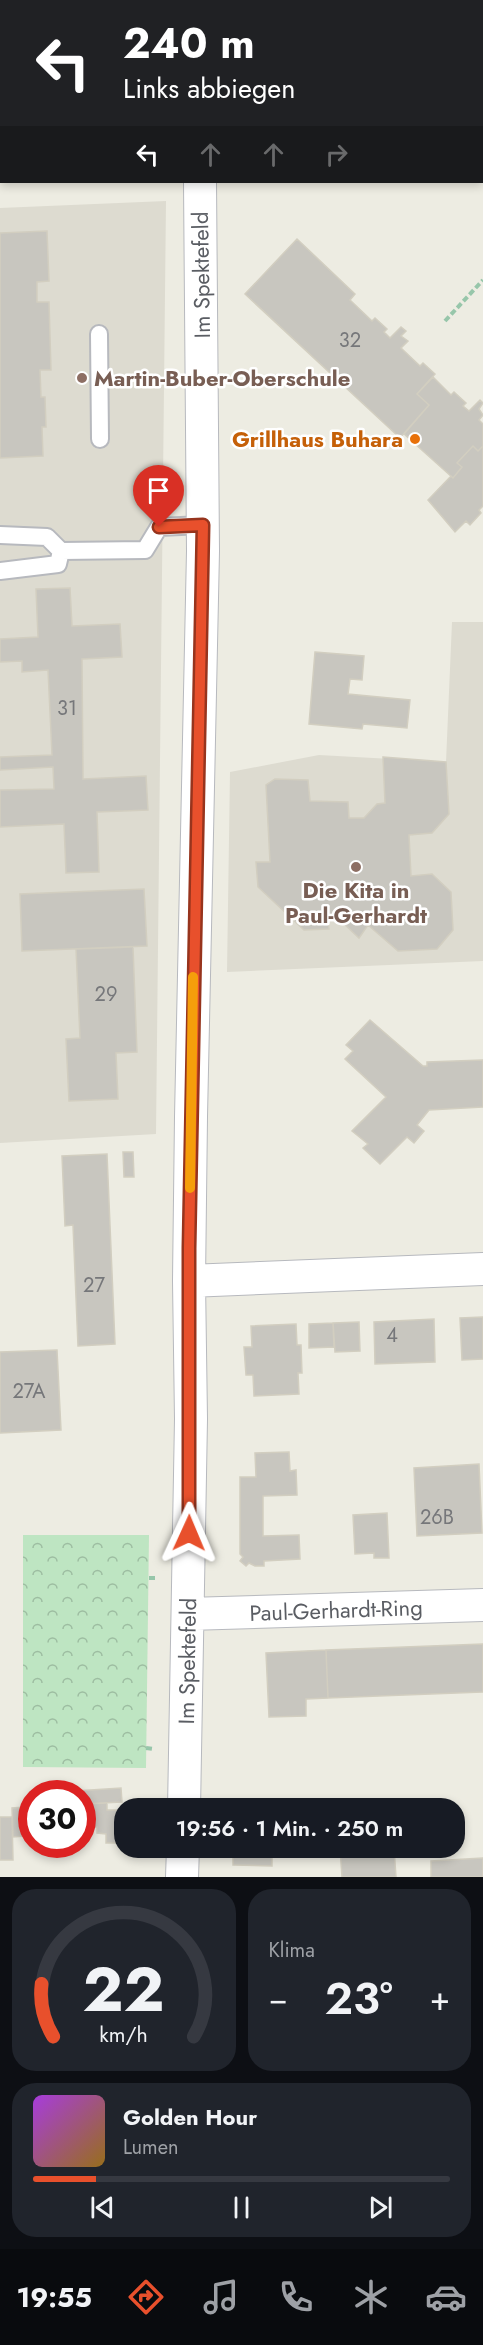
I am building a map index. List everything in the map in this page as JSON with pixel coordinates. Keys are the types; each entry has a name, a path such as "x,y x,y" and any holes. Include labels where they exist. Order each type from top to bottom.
{"street":[{"name":"Im Spektefeld","path":"184,1798 191,1419 189,1281 203,525 200,183"},
{"path":"189,1281 483,1269"},
{"name":"Paul-Gerhardt-Ring","path":"188,1614 483,1605"},
{"path":"182,1877 183,1858"}],"lane":[{"path":"99,334 100,439"},
{"path":"0,535 47,537 61,551 145,549 159,527 203,525"},
{"path":"0,571 58,564 61,551"}],"path":[{"path":"445,321 483,280"},
{"path":"149,1578 156,1578"},
{"path":"146,1748 153,1749"}],"shaded area":[{"path":"166,201 156,1134 0,1143 0,208"},
{"name":"Die Kita in Paul-Gerhardt","path":"452,622 483,622 483,961 227,972 230,772 319,755 446,762"}],"green space":[{"path":"23,1535 149,1535 146,1768 23,1767"}],"building":[{"path":"47,231 49,281 37,282 37,302 49,302 51,370 40,370 41,397 45,397 46,427 42,427 43,456 0,458 0,233"},
{"path":"297,239 355,294 350,300 372,321 375,318 387,329 384,332 390,338 401,327 406,331 401,336 408,341 401,348 420,366 423,363 435,374 417,394 429,405 400,438 245,294"},
{"path":"433,377 451,395 454,392 466,403 463,406 469,411 480,400 483,403 479,409 483,415 479,420 483,424 483,446 478,451 473,446 457,463 462,467 453,478 404,434 429,405 417,394"},
{"path":"473,446 478,451 483,446 483,506 479,510 481,513 470,525 466,521 455,532 428,500 451,476 453,478 462,467 457,463"},
{"path":"70,588 72,626 120,624 122,657 82,659 83,779 146,776 148,810 97,812 99,872 66,873 64,824 0,827 0,790 54,789 53,767 0,770 0,757 52,755 48,670 22,672 22,661 0,662 0,639 38,637 36,589"},
{"path":"315,652 364,656 362,680 350,679 348,694 410,700 407,728 363,724 362,729 309,724"},
{"path":"383,757 446,762 449,814 432,833 409,835 411,876 432,874 451,892 453,930 437,949 398,951 368,925 359,938 341,921 328,921 329,929 304,930 258,887 256,862 270,862 266,785 275,779 308,780 310,801 348,802 349,818 364,818 377,804 385,803"},
{"path":"144,889 147,946 22,951 20,894"},
{"path":"133,947 137,1052 116,1053 118,1099 69,1101 66,1039 80,1038 76,949"},
{"path":"370,1020 423,1066 427,1066 427,1062 483,1060 483,1107 429,1110 417,1125 424,1131 414,1143 407,1137 380,1164 363,1148 368,1144 352,1131 386,1097 345,1059 353,1051 346,1045"},
{"path":"123,1152 133,1152 134,1177 124,1177"},
{"path":"107,1154 115,1344 78,1346 73,1225 65,1226 62,1156"},
{"path":"483,1317 483,1359 462,1360 460,1318"},
{"path":"434,1319 435,1362 375,1364 374,1322"},
{"path":"359,1322 360,1351 335,1352 333,1323"},
{"path":"333,1323 334,1347 309,1348 309,1324"},
{"path":"296,1324 297,1345 301,1345 302,1373 298,1373 299,1394 254,1396 253,1375 246,1375 244,1347 252,1347 251,1326"},
{"path":"57,1350 61,1430 0,1433 0,1352"},
{"path":"289,1452 290,1471 296,1470 297,1495 263,1496 263,1536 299,1535 300,1559 264,1561 264,1566 249,1563 246,1566 240,1561 243,1557 240,1554 240,1477 256,1477 255,1453"},
{"path":"479,1464 482,1533 417,1536 414,1468"},
{"path":"387,1513 389,1558 374,1558 374,1553 355,1554 353,1515"},
{"path":"483,1644 483,1692 328,1698 326,1650"},
{"path":"326,1650 328,1698 306,1699 306,1716 269,1717 266,1653"},
{"path":"121,1788 122,1798 114,1798 114,1802 96,1803 96,1790"},
{"path":"96,1803 107,1803 107,1810 114,1810 114,1843 106,1843 106,1834 97,1833"},
{"path":"12,1808 18,1808 18,1837 13,1837"},
{"path":"0,1817 12,1817 13,1860 0,1860"},
{"path":"233,1858 272,1858 272,1866 233,1865"},
{"path":"341,1858 395,1858 396,1877 342,1877"},
{"path":"483,1858 483,1877 431,1877 431,1861"}],"slow traffic":[{"path":"190,1188 193,977"}],"place":[{"name":"Martin-Buber-Oberschule","path":"82,378"},
{"name":"Grillhaus Buhara","path":"415,439"},
{"name":"Die Kita in Paul-Gerhardt","path":"356,867"}],"route":[{"path":"159,527 203,525 189,1248 191,1419 189,1533"}]}
